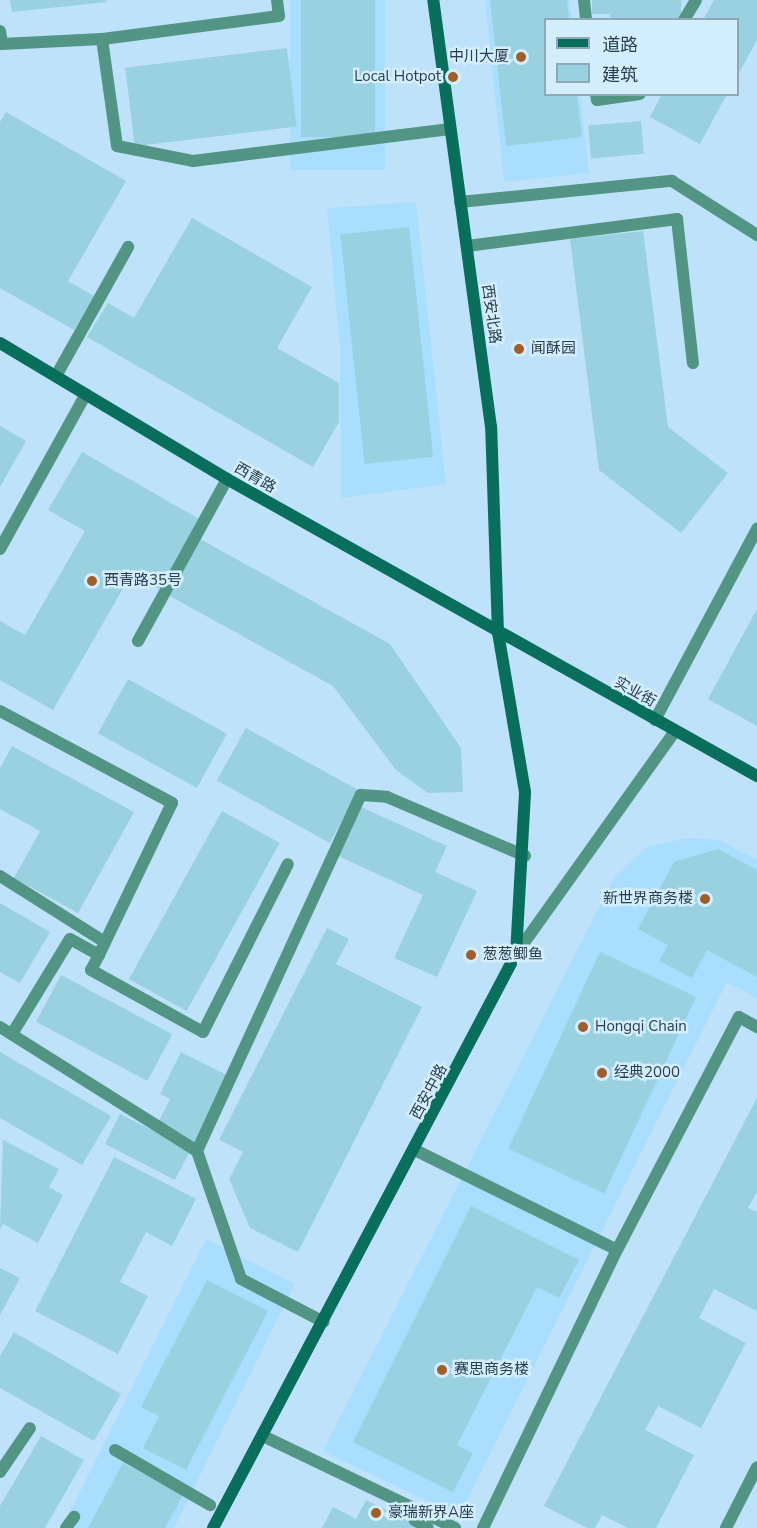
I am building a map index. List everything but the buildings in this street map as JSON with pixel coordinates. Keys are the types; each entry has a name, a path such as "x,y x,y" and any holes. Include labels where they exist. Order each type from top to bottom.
{"street":[{"path":"0,31 2,44 102,39 279,16 277,0"},
{"name":"西安北路","path":"433,0 491,427 498,633"},
{"path":"584,0 586,18"},
{"path":"685,18 696,0"},
{"path":"102,39 117,146 193,161 450,129"},
{"path":"596,96 597,100 626,96"},
{"path":"460,202 672,181 757,235"},
{"path":"466,246 677,219 693,363"},
{"path":"56,376 128,247"},
{"name":"西青路","path":"0,343 228,479 498,633"},
{"path":"0,549 86,394"},
{"path":"138,641 228,479"},
{"path":"655,720 757,530"},
{"name":"实业街","path":"498,633 757,776"},
{"name":"西安中路","path":"213,1528 415,1150 516,954 525,856 525,792 498,633"},
{"path":"0,711 172,803 91,970 203,1032 288,864"},
{"path":"516,954 675,731"},
{"path":"197,1151 361,795 387,797 525,856"},
{"path":"0,876 105,942"},
{"path":"12,1035 70,939 99,955"},
{"path":"483,1528 617,1250 739,1017 757,1027"},
{"path":"0,1027 197,1151 241,1279 324,1322"},
{"path":"415,1150 617,1250"},
{"path":"0,1472 30,1428"},
{"path":"263,1436 421,1509 455,1528"},
{"path":"115,1450 210,1505"},
{"path":"726,1528 757,1467"},
{"path":"421,1509 415,1520 428,1528"},
{"path":"66,1528 74,1517"}],"shaded area":[{"path":"290,0 385,0 385,170 290,170"},
{"name":"中川大厦","path":"485,0 569,0 572,18 544,18 544,96 580,96 589,173 504,182"},
{"path":"416,202 446,484 341,498 340,349 327,208"},
{"path":"687,838 719,840 757,860 757,998 727,982 459,1516 323,1451 614,878 647,847"},
{"path":"206,1239 295,1284 174,1528 62,1528"}],"place":[{"name":"中川大厦","path":"521,57"},
{"name":"Local Hotpot","path":"453,77"},
{"name":"闻酥园","path":"519,349"},
{"name":"西青路35号","path":"92,581"},
{"name":"新世界商务楼","path":"705,899"},
{"name":"葱葱鲫鱼","path":"471,955"},
{"name":"Hongqi Chain","path":"583,1027"},
{"name":"经典2000","path":"602,1073"},
{"name":"赛思商务楼","path":"442,1370"},
{"name":"豪瑞新界A座","path":"376,1513"}]}
